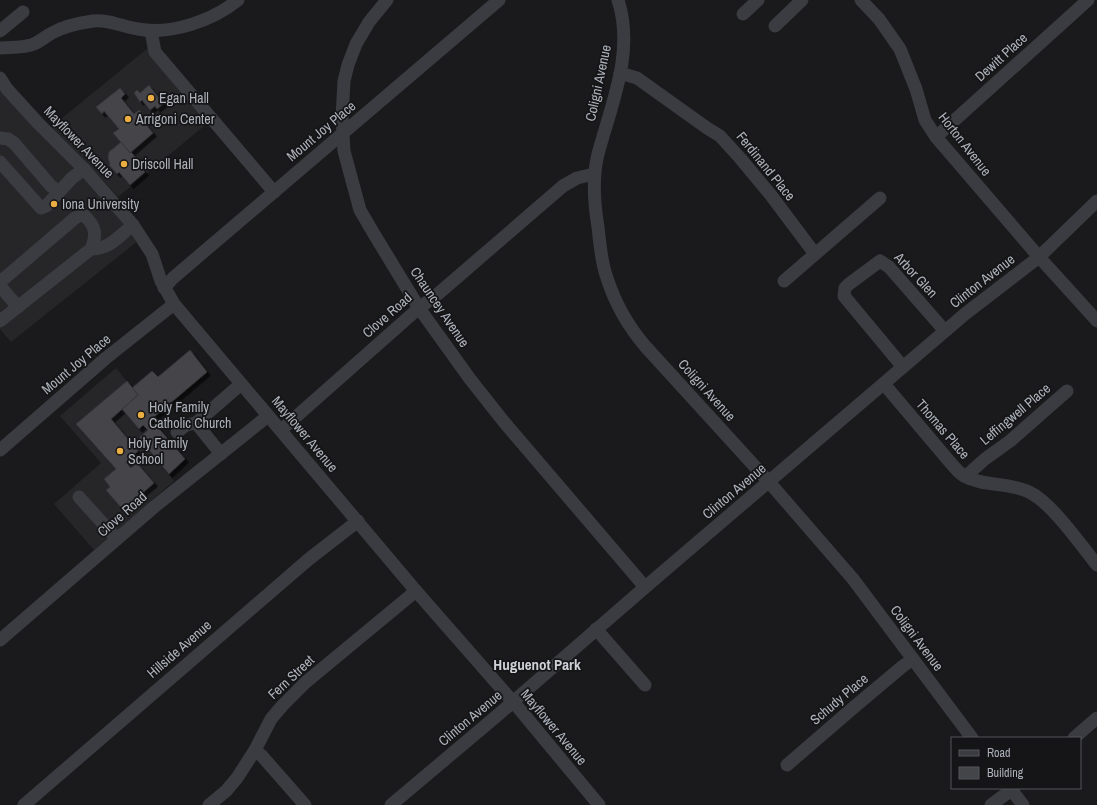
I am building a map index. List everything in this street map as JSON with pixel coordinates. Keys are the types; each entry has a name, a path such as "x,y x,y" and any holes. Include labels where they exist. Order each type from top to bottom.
{"street":[{"path":"0,48 30,45 40,41 50,33 62,28 95,21 107,22 151,32 167,30 187,25 218,13 238,0"},
{"name":"Chauncey Avenue","path":"387,0 369,22 356,44 344,81 342,100 344,151 360,210 419,308 470,379 494,410 645,587"},
{"name":"Mount Joy Place","path":"164,288 499,0"},
{"name":"Coligni Avenue","path":"618,0 624,32 623,57 594,174 594,205 606,277 625,318 645,346 769,482 853,579 971,737"},
{"path":"743,14 758,0"},
{"path":"775,26 802,0"},
{"name":"Horton Avenue","path":"861,0 879,19 900,49 916,90 925,120 936,137 1039,257 1097,321"},
{"name":"Dewitt Place","path":"936,137 1088,0"},
{"path":"0,31 23,12"},
{"path":"151,32 155,52 274,192"},
{"name":"Ferdinand Place","path":"620,73 637,78 720,136 765,188 815,254"},
{"name":"Mayflower Avenue","path":"0,78 7,89 38,123 84,169 133,225 152,254 164,288 174,304 599,805"},
{"path":"0,138 8,139 14,142 59,192"},
{"path":"0,162 41,208 46,206 72,178 84,169"},
{"name":"Clove Road","path":"280,430 419,308 439,294 562,186 577,178 594,174"},
{"path":"784,281 880,198"},
{"name":"Clinton Avenue","path":"391,805 945,331 1039,257 1097,201"},
{"path":"0,282 80,215 85,216 91,223 94,231 95,239 91,250"},
{"path":"0,321 91,250 100,249 107,246 133,225"},
{"name":"Arbor Glen","path":"903,367 844,296 845,288 849,284 880,261 889,267 945,331"},
{"path":"0,286 18,307"},
{"name":"Mount Joy Place","path":"0,450 106,358 174,304"},
{"path":"176,432 186,425 196,423 241,384"},
{"name":"Thomas Place","path":"884,384 949,462 966,476 977,481 1018,487 1030,492 1042,500 1053,511 1097,565"},
{"name":"Leffingwell Place","path":"966,476 985,459 1010,441 1066,391"},
{"name":"Clove Road","path":"0,640 154,507 268,416"},
{"path":"196,423 221,454"},
{"path":"79,497 117,539"},
{"name":"Hillside Avenue","path":"24,805 309,559 358,521"},
{"name":"Fern Street","path":"209,805 226,791 237,778 255,750 271,719 282,706 306,682 416,591"},
{"path":"596,629 645,685"},
{"name":"Schudy Place","path":"787,765 881,684 913,659"},
{"path":"1075,737 1097,718"},
{"path":"255,750 305,805"},
{"path":"991,805 1012,789 1023,805"}],"shaded area":[{"name":"Iona University","path":"148,48 209,122 118,197 89,165 50,128"},
{"name":"Iona University","path":"0,86 76,168 139,240 11,342 0,329"},
{"name":"Holy Family School","path":"116,368 138,395 122,409 139,429 143,425 148,430 139,438 174,481 94,550 54,504 101,463 60,416"}],"building":[{"name":"Egan Hall","path":"149,85 158,97 161,95 165,100 163,101 164,103 157,109 155,106 150,110 142,100 140,102 134,93 137,90 140,93"},
{"name":"Arrigoni Center","path":"120,88 125,94 121,98 134,114 139,110 146,118 143,121 153,133 130,153 113,133 119,129 104,111 102,114 96,107"},
{"name":"Driscoll Hall","path":"121,142 136,158 134,159 145,172 130,185 119,172 117,174 109,165 109,152"},
{"name":"Holy Family Catholic Church","path":"190,350 207,372 148,422 152,426 155,424 185,459 169,474 139,438 148,430 143,425 139,429 122,409 138,395 132,388 152,371 158,377"},
{"path":"127,381 138,395 111,419 138,451 126,462 131,468 137,463 154,483 123,510 106,490 110,487 104,479 116,469 76,424"}],"place":[{"name":"Egan Hall","path":"151,98"},
{"name":"Arrigoni Center","path":"128,119"},
{"name":"Driscoll Hall","path":"124,164"},
{"name":"Iona University","path":"54,204"},
{"name":"Holy Family Catholic Church","path":"141,415"},
{"name":"Holy Family School","path":"120,451"}],"district":[{"name":"Huguenot Park","path":"537,665"}]}
